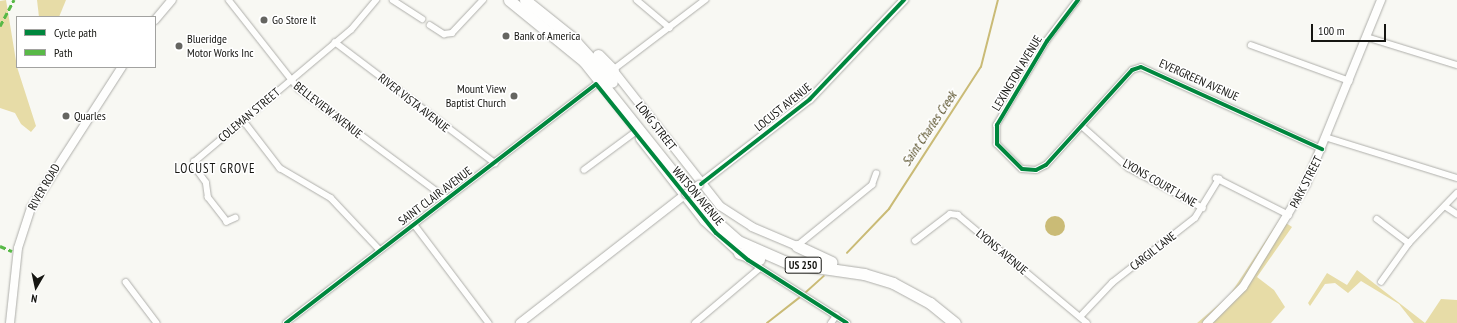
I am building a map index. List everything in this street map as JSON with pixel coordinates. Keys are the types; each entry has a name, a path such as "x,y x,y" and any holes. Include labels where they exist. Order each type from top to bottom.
{"highway":[{"name":"US 250","path":"509,0 555,28 594,71 673,171 726,232 755,251 788,263 864,274 893,283 930,303 955,323"},
{"name":"US 250","path":"525,0 602,69 727,225 773,251 876,271 905,281 940,302 965,323"},
{"path":"555,28 613,70"},
{"path":"555,28 596,84"},
{"path":"797,246 832,262"},
{"path":"739,253 788,263"}],"street":[{"path":"156,19 172,0"},
{"name":"BELLEVIEW AVENUE","path":"228,0 290,80 447,199"},
{"name":"COLEMAN STREET","path":"236,218 228,222 208,198 206,183 194,165 243,120 360,21 376,0"},
{"path":"393,0 422,19"},
{"path":"430,25 444,34 452,33 483,0"},
{"path":"637,0 670,28"},
{"path":"613,70 705,0"},
{"name":"LOCUST AVENUE","path":"520,323 810,99 904,0"},
{"name":"LEXINGTON AVENUE","path":"1010,160 997,144 997,125 1047,41 1078,0"},
{"name":"PARK STREET","path":"1207,323 1243,287 1289,216 1328,138 1381,0"},
{"path":"1366,37 1457,66"},
{"name":"RIVER VISTA AVENUE","path":"335,42 495,163"},
{"path":"1251,45 1351,81"},
{"name":"EVERGREEN AVENUE","path":"1010,160 1027,170 1041,169 1132,70 1145,67 1322,149"},
{"name":"RIVER ROAD","path":"10,323 18,248 31,208 121,68"},
{"name":"LONG STREET","path":"613,70 700,184 720,206 739,220 797,246"},
{"name":"WATSON AVENUE","path":"596,84 685,195 739,253 847,323"},
{"name":"SAINT CLAIR AVENUE","path":"286,323 596,84"},
{"path":"243,120 280,168 331,198 380,250"},
{"name":"LYONS COURT LANE","path":"1082,126 1130,168 1203,208"},
{"path":"584,170 634,133"},
{"path":"1328,138 1457,178"},
{"path":"797,246 872,185 876,174"},
{"name":"CARGIL LANE","path":"1080,317 1112,283 1203,208 1218,179 1289,216"},
{"path":"1380,282 1409,243 1457,193"},
{"path":"1445,206 1457,214"},
{"name":"LYONS AVENUE","path":"915,241 950,214 955,214 1087,323"},
{"path":"1377,219 1409,243"},
{"path":"414,224 489,323"},
{"path":"695,323 760,268"},
{"path":"126,282 157,323"},
{"path":"832,323 836,316"}],"shaded area":[{"path":"6,0 16,68 17,68 36,126 31,132 21,124 15,113 0,108 0,1"},
{"path":"37,0 66,0 59,16 39,16"},
{"path":"1055,216 1062,219 1065,226 1062,233 1055,236 1048,233 1045,226 1048,219"},
{"path":"1280,219 1292,227 1257,277 1274,290 1285,307 1271,323 1197,323 1229,296"},
{"path":"1357,270 1425,323 1414,323 1399,304 1361,281 1348,293 1335,283 1325,284 1310,306 1308,303 1327,273 1347,285"},
{"path":"1441,299 1457,300 1457,323 1425,323"}],"waterway":[{"name":"Saint Charles Creek","path":"847,253 889,209 981,67 998,0"},
{"name":"Saint Charles Creek","path":"805,293 824,276"},
{"name":"Saint Charles Creek","path":"767,323 799,298"}],"marked path":[{"path":"0,26 14,0"},
{"path":"0,246 12,251"}],"cycle path":[{"path":"701,184 810,99 904,0"},
{"path":"1078,0 1047,41 997,125 997,144 1022,169 1036,170 1046,165 1132,70 1141,67 1322,149"},
{"path":"286,323 596,84 716,233 748,260 847,323"}],"place":[{"name":"Go Store It","path":"264,20"},
{"name":"Bank of America","path":"506,36"},
{"name":"Blueridge Motor Works Inc","path":"179,46"},
{"name":"Mount View Baptist Church","path":"514,96"},
{"name":"Quarles","path":"66,116"}],"district":[{"name":"LOCUST GROVE","path":"215,169"}]}
